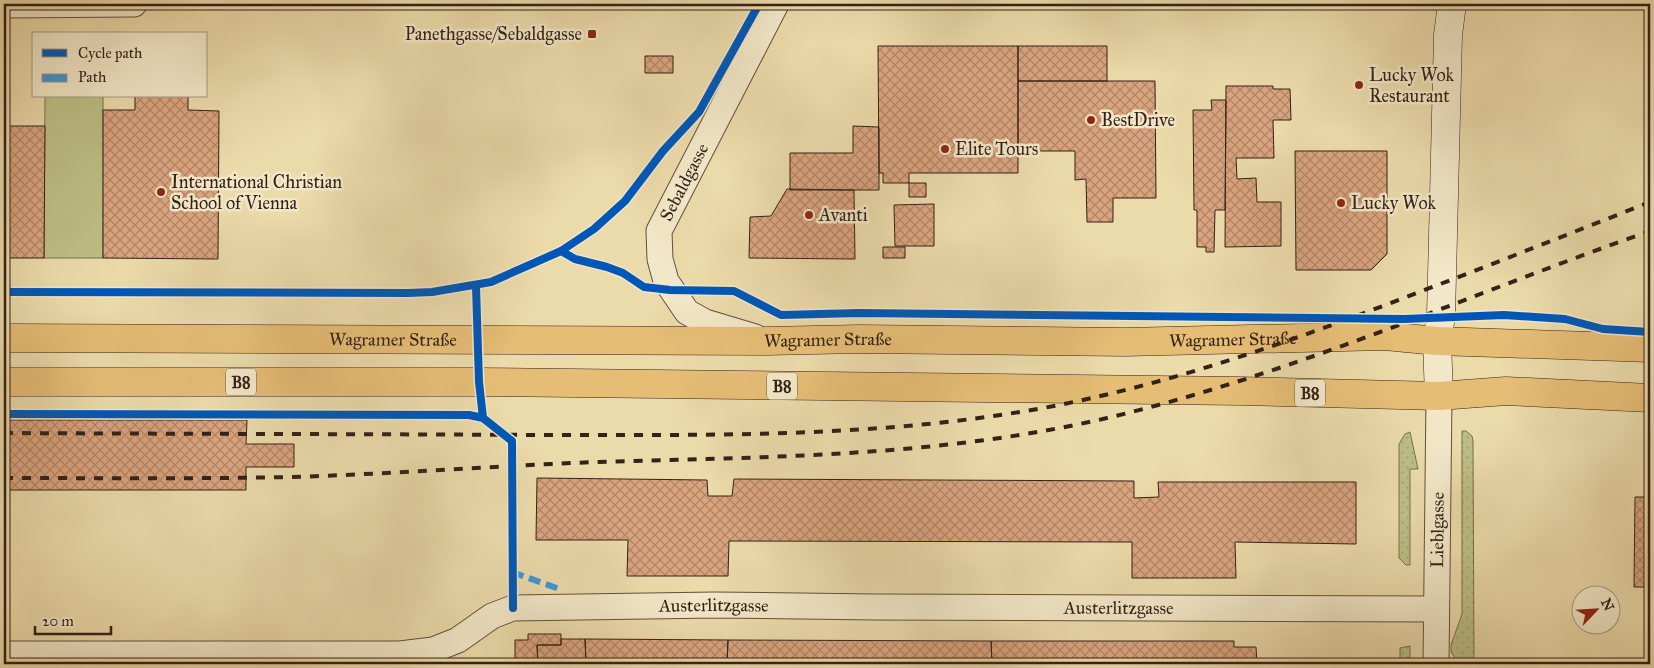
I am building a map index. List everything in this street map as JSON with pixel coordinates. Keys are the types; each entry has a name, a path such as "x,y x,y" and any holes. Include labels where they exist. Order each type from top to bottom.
{"main road":[{"name":"Wagramer Straße","path":"4,338 767,341 860,339 1125,342 1385,336 1437,341 1650,348"},
{"name":"B8","path":"4,382 479,382 1240,391 1439,396 1506,391 1650,398"}],"street":[{"path":"4,5 134,4"},
{"name":"Sebaldgasse","path":"767,341 705,322 687,312 666,281 660,259 658,231 776,4"},
{"path":"1439,396 1437,341 1440,316 1448,35 1452,4"},
{"name":"Lieblgasse","path":"1436,664 1435,609 1439,396"},
{"name":"Austerlitzgasse","path":"4,654 400,654 433,650 458,640 492,616 513,608 715,605 886,608 1435,609"}],"green space":[{"path":"45,98 103,98 103,258 44,258"},
{"path":"1462,431 1466,431 1472,436 1473,441 1474,662 1461,662 1451,652 1451,645 1462,614"},
{"path":"1410,432 1418,469 1410,469 1410,565 1406,565 1399,558 1399,444 1405,434"},
{"path":"1410,646 1410,664 1400,664 1400,648"}],"building":[{"path":"878,46 1018,46 1018,173 909,173 909,183 883,183 883,173 879,173"},
{"path":"1018,46 1107,46 1107,81 1018,81"},
{"path":"645,56 673,56 673,73 645,73"},
{"path":"1018,81 1155,81 1156,198 1113,198 1113,222 1087,222 1086,179 1075,180 1075,151 1018,151"},
{"path":"1226,86 1273,86 1273,89 1290,89 1291,120 1273,120 1274,158 1236,158 1237,179 1256,178 1257,202 1281,202 1281,246 1225,247"},
{"path":"135,98 188,98 188,110 219,111 218,259 103,258 103,110 135,110"},
{"path":"1211,100 1226,100 1225,210 1215,210 1214,252 1206,252 1206,247 1197,247 1197,210 1194,210 1193,110 1212,110"},
{"path":"4,126 45,126 44,258 4,258"},
{"path":"853,126 879,127 879,190 790,190 790,153 853,153"},
{"name":"Lucky Wok","path":"1295,151 1387,151 1387,254 1371,270 1296,270"},
{"path":"909,183 926,183 926,197 909,197"},
{"path":"787,189 854,190 855,259 749,258 750,217 771,216"},
{"path":"934,204 934,246 895,246 894,205"},
{"path":"883,247 905,247 905,258 883,258"},
{"path":"4,420 247,420 246,444 294,444 294,467 246,467 246,490 4,490"},
{"path":"537,478 707,480 708,496 732,496 734,479 1134,481 1134,498 1159,497 1158,482 1356,482 1356,544 1235,542 1236,578 1132,578 1132,542 729,541 728,576 627,576 628,540 536,540"},
{"path":"1635,497 1650,497 1650,664 1646,664 1645,587 1634,587"},
{"path":"528,634 561,634 561,645 537,645 538,664 515,664 515,640 528,640"},
{"path":"561,639 585,639 586,664 538,664 537,645 561,645"},
{"path":"585,639 728,640 727,664 586,664"},
{"path":"728,640 991,641 992,664 727,664"},
{"path":"991,641 1234,641 1234,647 1256,647 1257,664 992,664"}],"railway":[{"path":"4,433 738,434 867,429 995,416 1106,395 1243,356 1377,308 1650,202"},
{"path":"4,478 329,476 595,462 853,453 980,441 1044,431 1107,418 1177,400 1245,379 1381,332 1650,231"}],"marked path":[{"path":"512,572 562,590"}],"cycle path":[{"path":"4,292 408,293 432,292 491,282 561,251 594,229 625,201 663,151 699,112 759,4"},
{"path":"561,251 575,259 623,273 644,287 670,290 734,291 781,315 859,313 1404,319 1504,315 1565,319 1603,329 1650,332"},
{"path":"476,286 479,382 483,418"},
{"path":"4,414 469,415 483,418 512,441 513,608"}],"place":[{"name":"Panethgasse/Sebaldgasse","path":"592,34"},
{"name":"Lucky Wok Restaurant","path":"1359,85"},
{"name":"BestDrive","path":"1091,120"},
{"name":"Elite Tours","path":"945,149"},
{"name":"International Christian School of Vienna","path":"161,192"},
{"name":"Lucky Wok","path":"1341,203"},
{"name":"Avanti","path":"809,215"}]}
